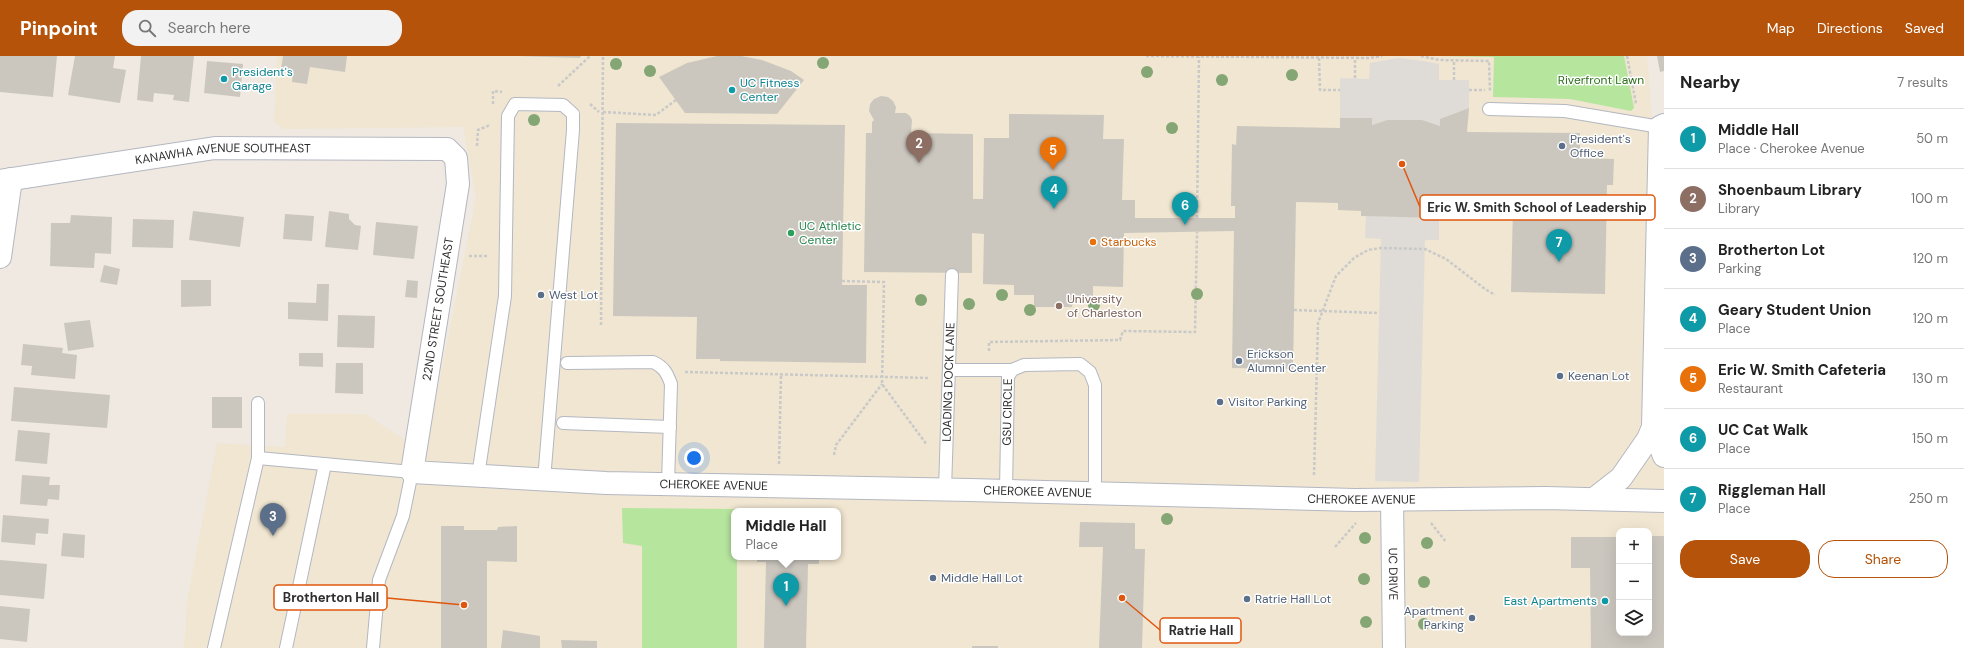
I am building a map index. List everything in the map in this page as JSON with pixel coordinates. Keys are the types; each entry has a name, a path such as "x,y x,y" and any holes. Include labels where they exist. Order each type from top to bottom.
{"street":[{"path":"1594,499 1621,478 1648,439 1653,427 1660,302 1661,241 1661,176 1655,126"},
{"name":"KANAWHA AVENUE SOUTHEAST","path":"5,180 215,148 448,149"},
{"name":"22ND STREET SOUTHEAST","path":"412,472 458,184 456,158 448,149"},
{"path":"0,257 5,180"},
{"path":"1653,427 1664,456"},
{"name":"CHEROKEE AVENUE","path":"412,472 606,483 1006,490 1392,501 1546,498 1664,501"},
{"name":"UC DRIVE","path":"1392,501 1394,648"}],"lane":[{"path":"478,476 505,296 508,116 515,104 563,105 573,114 573,130 544,480"},
{"path":"1489,109 1565,111 1655,126"},
{"name":"LOADING DOCK LANE","path":"945,489 952,275"},
{"path":"567,363 652,362 661,365 667,372 671,384 668,484"},
{"name":"GSU CIRCLE","path":"1006,490 1008,378 1012,370 1024,365 1080,364 1090,372 1095,385 1095,493"},
{"path":"950,370 1012,370"},
{"path":"214,648 258,458 258,403"},
{"path":"563,423 670,427"},
{"path":"258,458 412,472 403,516 380,580 373,648"},
{"path":"286,648 325,464"}],"path":[{"path":"557,88 590,56"},
{"path":"601,325 604,112 603,56"},
{"path":"1146,56 1319,58 1382,56"},
{"path":"1421,56 1439,60 1489,61 1489,109"},
{"path":"1627,56 1655,126"},
{"path":"1197,218 1199,57"},
{"path":"1319,58 1320,90 1340,90"},
{"path":"1355,78 1356,58"},
{"path":"1454,60 1454,80"},
{"path":"1469,90 1490,90"},
{"path":"592,112 656,114 676,100"},
{"path":"988,370 989,342 1120,340 1123,331 1195,332 1197,232"},
{"path":"1314,482 1318,323 1336,276 1354,258 1368,250 1381,248 1425,249 1446,259 1495,295"},
{"path":"834,455 836,445 882,384 883,377 884,282 842,281"},
{"path":"1294,310 1379,313"},
{"path":"684,372 935,378"},
{"path":"779,470 781,374"},
{"path":"882,384 927,446"}],"shaded area":[{"name":"University of Charleston","path":"277,56 1647,56 1652,117 1664,124 1664,648 184,648 187,602 217,443 285,447 287,414 365,414 425,453 476,198 463,127 284,129 274,122"},
{"path":"1398,58 1439,64 1439,80 1469,80 1469,108 1440,119 1440,126 1422,120 1387,120 1372,125 1372,118 1340,118 1340,78 1369,79 1370,63"},
{"path":"1366,216 1439,218 1439,240 1425,240 1419,482 1375,481 1381,239 1365,238"}],"green space":[{"name":"Riverfront Lawn","path":"1440,56 1624,56 1634,108 1631,111 1570,99 1493,97 1494,57"},
{"path":"622,508 731,509 731,560 737,560 737,648 642,648 642,546 623,543"}],"building":[{"path":"0,56 57,56 53,97 0,92"},
{"path":"75,56 115,56 113,68 126,70 120,103 68,95"},
{"path":"141,56 194,56 189,102 173,100 174,95 154,93 153,102 137,100"},
{"path":"283,56 347,56 345,72 310,67 307,84 292,82 293,71 281,69"},
{"path":"518,56 581,56 580,58"},
{"name":"UC Fitness Center","path":"717,56 741,56 762,60 791,71 804,80 777,114 685,113 659,77 687,63"},
{"path":"1657,56 1664,56 1664,71 1660,72"},
{"name":"President's Garage","path":"207,61 243,64 240,97 204,93"},
{"path":"881,96 888,97 893,101 896,107 895,113 906,113 910,116 912,120 911,133 973,134 973,199 983,199 984,138 1009,138 1009,114 1104,115 1103,139 1124,139 1122,200 1135,200 1135,218 1235,218 1235,206 1231,206 1232,144 1236,145 1237,126 1340,128 1340,118 1372,118 1372,125 1387,120 1422,120 1440,126 1440,119 1469,108 1467,132 1580,133 1580,158 1614,159 1613,185 1607,185 1605,294 1511,292 1513,207 1468,206 1468,211 1443,211 1443,218 1439,218 1361,216 1361,211 1338,210 1338,203 1296,202 1293,369 1232,368 1234,231 1124,233 1123,287 1093,286 1093,298 1073,297 1072,307 1034,307 1034,295 1014,295 1014,285 983,284 984,234 972,233 972,273 864,272 866,133 872,133 872,122 874,120 869,111 870,104 874,99"},
{"path":"616,123 845,125 842,285 867,285 866,363 720,361 720,359 696,359 697,317 613,316"},
{"path":"193,211 244,217 240,247 189,240"},
{"path":"329,211 349,214 349,219 355,225 361,226 358,250 325,247"},
{"path":"285,214 314,216 312,241 283,239"},
{"path":"71,215 112,217 111,254 95,253 94,268 50,266 51,223 70,223"},
{"path":"133,219 174,220 173,248 132,247"},
{"path":"376,222 418,226 414,259 373,255"},
{"path":"104,265 120,269 117,285 100,282"},
{"path":"181,280 211,280 211,306 181,307"},
{"path":"407,280 418,281 417,298 405,297"},
{"path":"317,284 329,284 328,321 288,319 288,302 316,303"},
{"path":"338,315 375,316 374,348 337,347"},
{"path":"90,320 94,347 68,351 64,323"},
{"path":"23,344 63,348 62,353 77,355 75,379 31,375 32,366 21,365"},
{"path":"299,353 323,353 323,367 299,366"},
{"path":"336,363 363,363 363,394 335,393"},
{"path":"14,387 110,395 107,428 11,421"},
{"path":"212,397 242,397 242,428 212,428"},
{"path":"18,430 50,433 47,464 15,461"},
{"path":"22,475 50,477 49,485 60,485 59,500 48,499 47,506 20,504"},
{"path":"3,515 49,519 48,534 36,533 35,545 1,542"},
{"path":"1080,522 1135,523 1135,549 1145,549 1142,648 1099,648 1103,547 1079,547"},
{"path":"441,526 464,526 464,530 497,530 498,527 517,526 517,562 487,561 487,648 441,648"},
{"path":"63,533 85,535 84,558 61,556"},
{"name":"East Apartments","path":"1652,536 1664,536 1664,648 1591,648 1590,568 1571,568 1571,537 1616,537 1616,636 1652,636"},
{"path":"0,560 47,564 44,599 0,595"},
{"path":"757,560 819,560 819,564 808,564 806,648 764,648 766,562 757,562"},
{"path":"0,606 30,609 27,642 0,639"},
{"path":"503,630 540,636 540,648 501,648"},
{"path":"561,640 597,641 597,648 562,648"},
{"path":"972,646 998,646 998,648 972,648"}],"place":[{"name":"President's Garage","path":"224,79"},
{"name":"UC Fitness Center","path":"732,90"},
{"name":"President's Office","path":"1562,146"},
{"name":"Shoenbaum Library","path":"919,163"},
{"name":"Eric W. Smith School of Leadership","path":"1402,164"},
{"name":"Eric W. Smith Cafeteria","path":"1053,170"},
{"name":"Geary Student Union","path":"1054,209"},
{"name":"UC Cat Walk","path":"1185,225"},
{"name":"UC Athletic Center","path":"791,233"},
{"name":"Starbucks","path":"1093,242"},
{"name":"Riggleman Hall","path":"1559,262"},
{"name":"West Lot","path":"541,295"},
{"name":"University of Charleston","path":"1059,306"},
{"name":"Erickson Alumni Center","path":"1239,361"},
{"name":"Keenan Lot","path":"1560,376"},
{"name":"Visitor Parking","path":"1220,402"},
{"name":"Brotherton Lot","path":"273,536"},
{"name":"Middle Hall Lot","path":"933,578"},
{"name":"Ratrie Hall","path":"1122,598"},
{"name":"Ratrie Hall Lot","path":"1247,599"},
{"name":"East Apartments","path":"1605,601"},
{"name":"Brotherton Hall","path":"464,605"},
{"name":"Middle Hall","path":"786,606"},
{"name":"Apartment Parking","path":"1472,618"}]}
